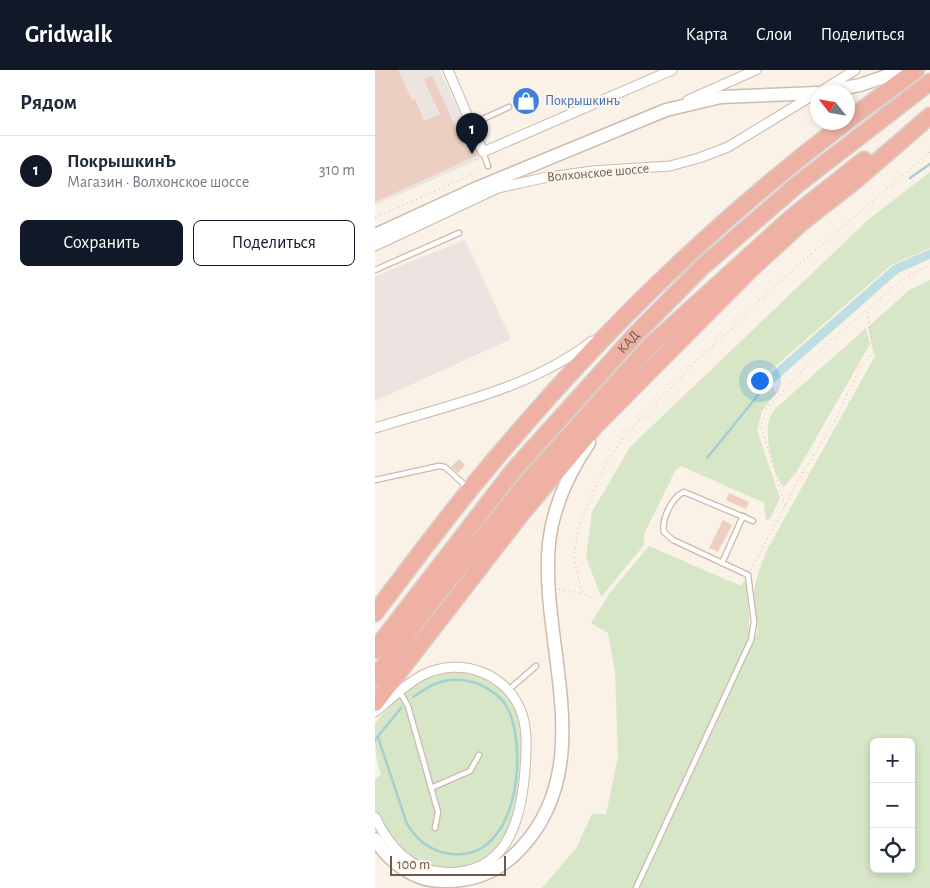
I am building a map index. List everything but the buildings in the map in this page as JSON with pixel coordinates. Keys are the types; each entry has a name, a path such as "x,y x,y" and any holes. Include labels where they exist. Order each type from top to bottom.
{"highway":[{"path":"855,116 916,70"},
{"name":"КАД","path":"375,650 513,470 636,334 702,267 798,184 930,82"},
{"name":"КАД","path":"375,678 440,591 528,481 649,346 717,282 819,194 930,111"},
{"path":"375,703 564,461 627,393 709,309 800,224 856,180 930,116"},
{"path":"375,613 508,443 626,315 690,254 752,199 837,130"}],"main road":[{"path":"855,86 904,70"},
{"path":"666,110 721,96 810,93"},
{"name":"Волхонское шоссе","path":"375,235 477,188 666,110"},
{"path":"375,839 388,856 411,873 439,881 463,881 495,870 513,858 541,822 558,776 561,750 562,720 559,668 548,572 554,512 566,480 581,455 627,393"}],"street":[{"path":"447,70 483,152 671,70"},
{"name":"Волхонское шоссе","path":"666,110 756,70"},
{"name":"Волхонское шоссе","path":"831,85 855,70"},
{"name":"Волхонское шоссе","path":"375,246 498,188 563,175 670,166 728,147 810,98"},
{"path":"375,428 496,390 539,374 576,353 626,315"},
{"path":"375,712 423,675 446,668 476,669 490,675 513,697 522,713 526,730 523,791 513,832 501,851 476,868 454,872 440,872 415,864 405,858 387,840 375,817"}],"lane":[{"path":"471,125 509,107"},
{"path":"483,152 488,166"},
{"path":"375,270 459,233"},
{"path":"375,480 439,466 445,467 467,487"},
{"path":"636,888 751,640 754,622 748,575 668,537 663,527 666,515 675,499 684,492 753,521"},
{"path":"723,562 743,516"},
{"path":"513,686 536,666"},
{"path":"401,694 408,706 438,812 435,828"},
{"path":"431,788 470,771 479,755"}],"path":[{"path":"583,593 574,558 578,528 607,461 629,431 705,352 733,328 752,307 930,152"},
{"path":"375,218 466,177 480,166"},
{"path":"785,505 761,427 766,409 829,342 900,281 930,265"},
{"path":"748,575 785,505 834,423 860,368 873,353 867,309"},
{"path":"557,589 563,588 591,597"}],"shaded area":[{"path":"375,70 440,70 480,159 375,205"},
{"path":"465,240 511,339 375,401 375,276"}],"green space":[{"path":"930,172 930,248 891,265 764,376 776,393 762,411 757,430 780,498 770,519 766,520 764,503 681,466 675,471 644,534 644,545 601,597 586,557 592,512 630,447 869,219"},
{"path":"930,280 930,888 640,888 757,633 754,601 755,587 767,550 875,356 868,327 908,291"},
{"path":"866,328 870,344 797,471 784,487 780,482 769,448 768,424 771,416 775,409"},
{"path":"649,546 741,586 744,581 746,583 749,617 749,639 633,888 542,888 577,847 592,814 606,814 618,757 615,672 608,633 591,623 610,593"},
{"path":"445,672 459,672 481,677 496,686 508,697 519,715 523,732 521,791 504,844 479,864 442,871 407,858 381,825 375,811 375,780 381,774 376,757 375,725 390,706 404,693 419,683"}],"waterway":[{"path":"910,178 930,164"},
{"path":"771,379 896,269 930,254"},
{"path":"707,458 771,379"},
{"path":"378,737 407,824 416,836 431,848 452,854 474,852 491,840 504,822 512,800 516,775 517,750 514,728 508,709 490,690 476,683 466,681 450,680 440,682 413,697"},
{"path":"375,740 401,708"}],"place":[{"name":"Покрышкинъ","path":"526,101"},
{"name":"ПокрышкинЪ","path":"472,154"}]}
